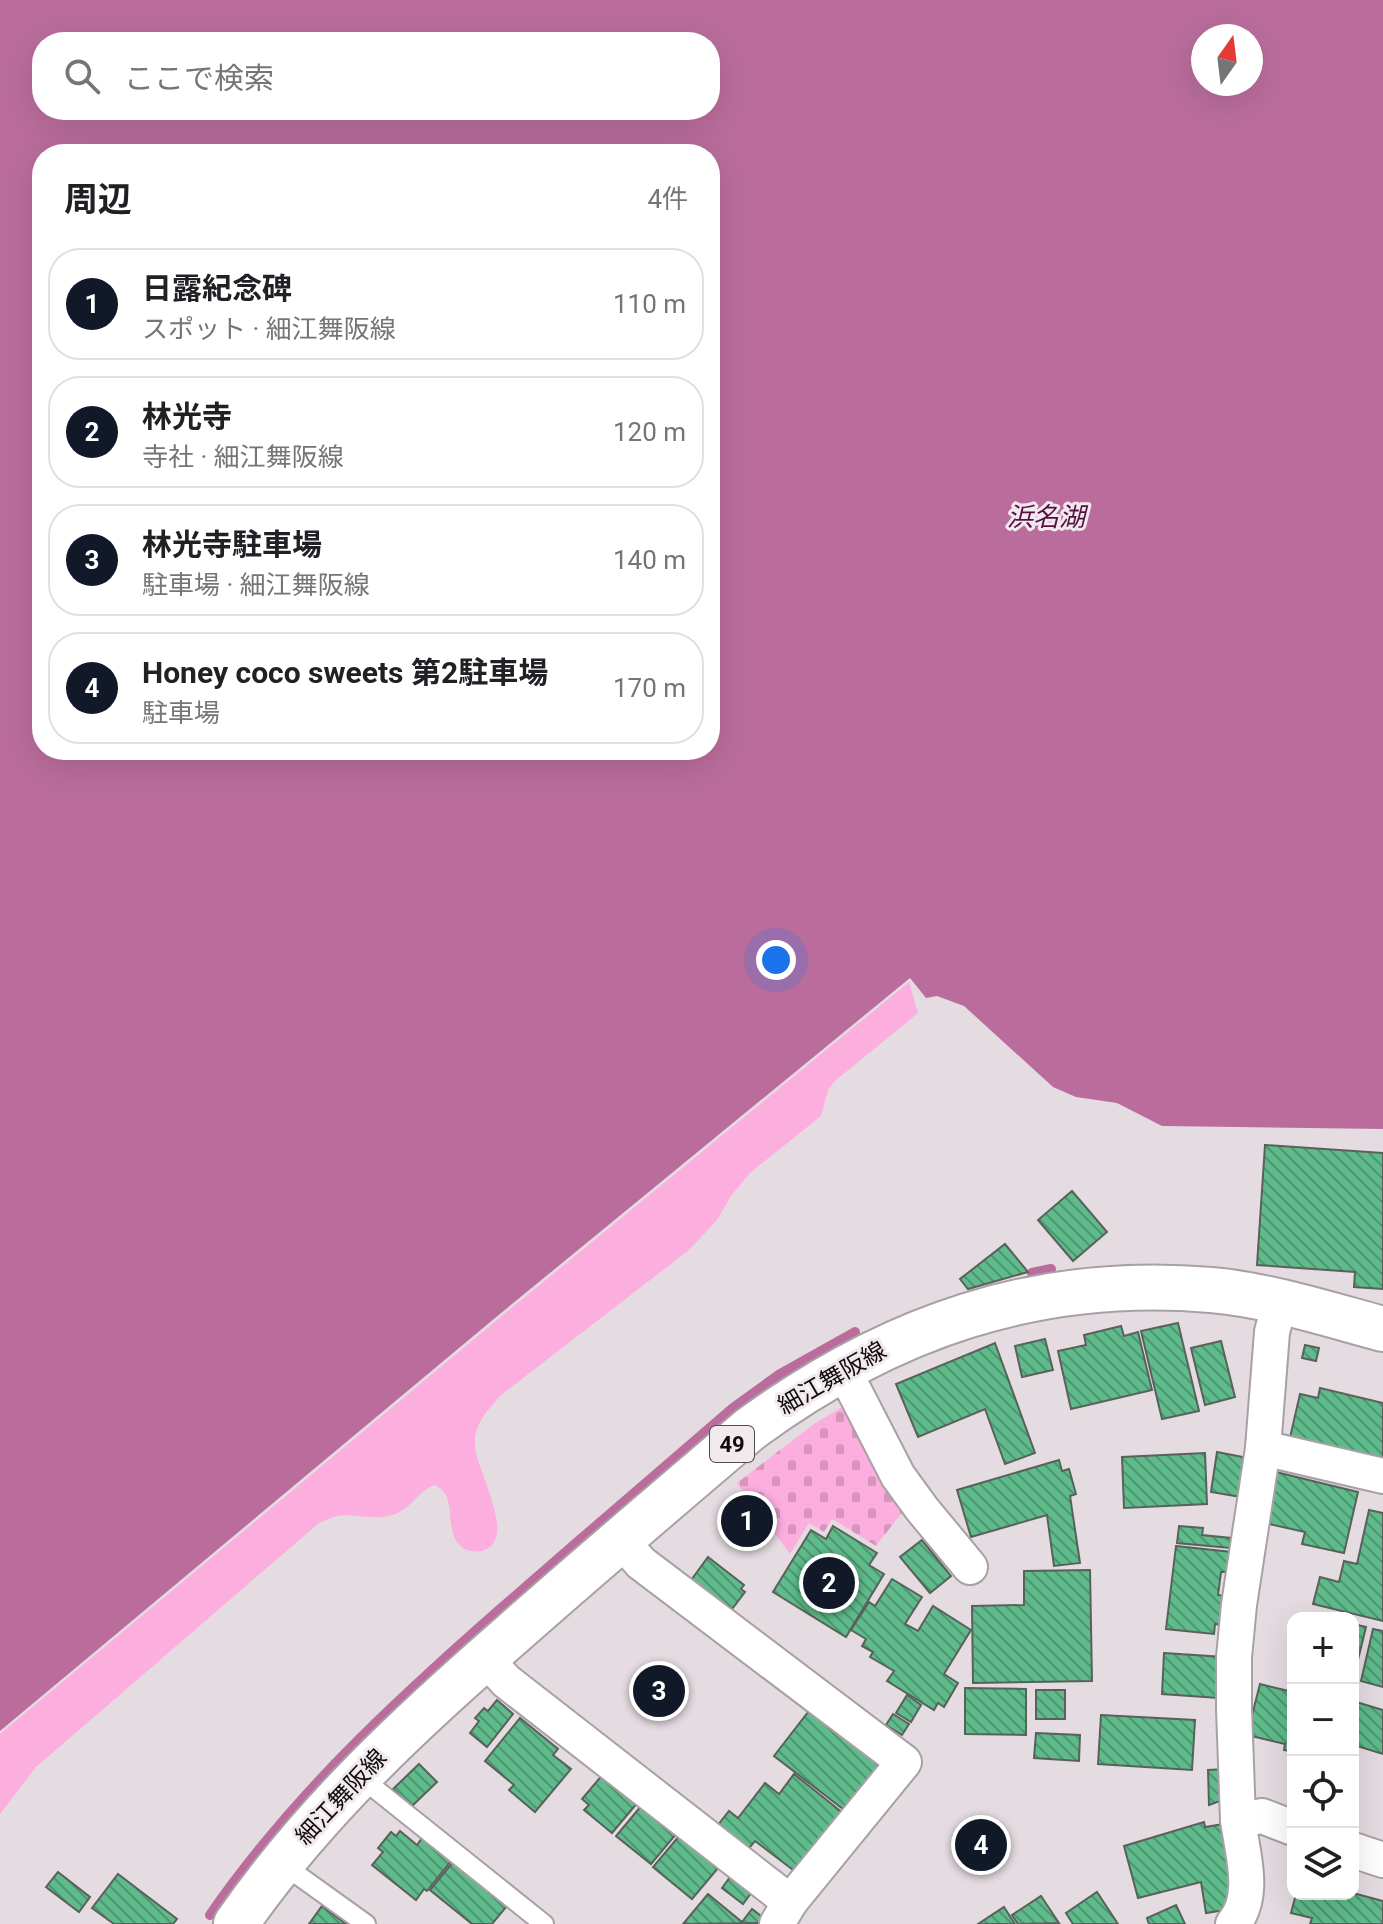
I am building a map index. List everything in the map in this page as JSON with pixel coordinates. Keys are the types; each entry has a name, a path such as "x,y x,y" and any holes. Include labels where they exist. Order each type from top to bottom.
{"main road":[{"name":"細江舞阪線","path":"236,1924 281,1863 358,1775 425,1710 750,1429 842,1367 942,1323 1048,1296 1103,1290 1213,1290 1280,1302 1383,1329"}],"street":[{"path":"1233,1924 1245,1902 1246,1893 1238,1820 1234,1657 1263,1448 1272,1332 1280,1302"},
{"path":"842,1367 898,1476 970,1567"},
{"path":"1263,1448 1383,1476"},
{"path":"485,1658 506,1681 784,1913 904,1762 641,1563 620,1539"},
{"path":"1238,1820 1262,1816 1287,1826"},
{"path":"1359,1852 1383,1860"}],"lane":[{"path":"358,1775 544,1924"},
{"path":"281,1863 366,1924"}],"green space":[{"path":"909,982 918,1013 835,1081 828,1090 821,1116 751,1172 731,1196 717,1220 689,1250 500,1396 487,1412 479,1424 475,1444 496,1519 497,1533 493,1544 482,1551 475,1551 464,1549 457,1542 447,1498 435,1485 389,1516 337,1516 319,1523 36,1767 0,1814 0,1734"},
{"path":"849,1403 907,1506 876,1546 832,1519 824,1532 809,1523 790,1554 737,1483 814,1424"}],"water":[{"name":"浜名湖","path":"0,0 1383,0 1383,1129 1162,1126 1117,1103 1076,1097 1053,1087 964,1006 937,996 926,998 910,978 495,1318 0,1731"}],"building":[{"path":"1265,1145 1383,1153 1383,1289 1354,1287 1355,1272 1257,1265"},
{"path":"1072,1191 1107,1232 1073,1261 1038,1220"},
{"path":"1005,1244 1028,1272 968,1289 960,1279"},
{"path":"1178,1323 1199,1411 1162,1419 1141,1331"},
{"path":"1121,1326 1124,1336 1138,1332 1152,1390 1071,1409 1058,1351 1086,1345 1084,1335"},
{"path":"1045,1339 1053,1370 1022,1377 1015,1346"},
{"path":"1221,1341 1235,1397 1205,1405 1191,1348"},
{"path":"995,1343 1035,1453 1005,1464 985,1409 918,1437 896,1384"},
{"path":"1305,1345 1319,1348 1316,1361 1302,1358"},
{"path":"1320,1388 1383,1403 1383,1463 1289,1442 1300,1394 1318,1398"},
{"path":"1217,1452 1248,1458 1241,1497 1211,1492"},
{"path":"1205,1453 1207,1504 1124,1508 1122,1457"},
{"path":"1059,1460 1062,1471 1069,1469 1076,1494 1070,1496 1080,1563 1054,1566 1047,1515 971,1537 957,1490"},
{"path":"1276,1472 1358,1492 1344,1553 1302,1544 1305,1532 1264,1523"},
{"path":"1369,1510 1383,1513 1383,1621 1359,1615 1359,1612 1313,1604 1320,1577 1339,1582 1344,1561 1357,1564"},
{"path":"833,1526 877,1553 869,1565 884,1574 846,1637 773,1592 811,1530 826,1539"},
{"path":"1179,1526 1203,1528 1202,1535 1231,1538 1230,1548 1177,1543"},
{"path":"922,1540 951,1576 930,1593 900,1557"},
{"path":"1176,1546 1232,1552 1230,1572 1221,1572 1218,1595 1225,1596 1222,1625 1215,1624 1214,1634 1166,1629"},
{"path":"708,1557 744,1585 741,1589 745,1592 732,1609 728,1606 724,1611 689,1583"},
{"path":"1090,1570 1092,1681 973,1683 972,1606 1024,1605 1024,1571"},
{"path":"892,1579 922,1597 905,1624 918,1631 933,1606 971,1630 944,1674 958,1683 944,1707 938,1703 934,1710 887,1681 894,1671 870,1657 873,1652 862,1646 866,1639 851,1630 869,1602 875,1606"},
{"path":"1359,1625 1366,1627 1359,1656"},
{"path":"1373,1629 1383,1631 1383,1687 1361,1681"},
{"path":"1164,1653 1224,1657 1218,1698 1162,1694"},
{"path":"1260,1684 1287,1691 1287,1751 1284,1750 1285,1744 1247,1735"},
{"path":"965,1688 1026,1689 1026,1735 965,1734"},
{"path":"1036,1690 1065,1690 1065,1719 1036,1719"},
{"path":"907,1695 921,1705 911,1722 896,1713"},
{"path":"497,1700 513,1714 487,1747 470,1733 479,1721 475,1718 484,1708 488,1711"},
{"path":"1359,1703 1383,1710 1383,1754 1359,1747"},
{"path":"812,1707 883,1760 852,1816 774,1756"},
{"path":"893,1714 909,1724 902,1735 886,1725"},
{"path":"1101,1715 1195,1720 1192,1770 1098,1764"},
{"path":"520,1718 558,1749 553,1755 571,1769 535,1812 509,1790 514,1785 485,1761"},
{"path":"1036,1733 1080,1735 1079,1761 1034,1758"},
{"path":"419,1764 437,1782 411,1807 393,1789"},
{"path":"1226,1769 1228,1798 1209,1805 1208,1770"},
{"path":"604,1773 638,1802 612,1833 584,1810 589,1805 582,1799"},
{"path":"794,1774 848,1817 797,1873 755,1841 744,1854 714,1830 729,1811 738,1818 765,1783 779,1794"},
{"path":"642,1805 677,1833 651,1864 616,1836"},
{"path":"1204,1822 1205,1827 1224,1824 1238,1908 1206,1913 1201,1882 1138,1898 1124,1846"},
{"path":"400,1831 417,1845 422,1838 451,1861 416,1900 372,1865 383,1852 378,1848 391,1832 396,1836"},
{"path":"680,1835 719,1867 692,1899 653,1867"},
{"path":"453,1862 507,1906 492,1924 472,1924 430,1890"},
{"path":"58,1872 90,1897 79,1912 46,1887"},
{"path":"733,1873 754,1889 743,1904 722,1888"},
{"path":"118,1874 177,1919 173,1924 114,1924 92,1908"},
{"path":"1097,1892 1118,1924 1073,1924 1066,1913"},
{"path":"708,1894 742,1922 752,1909 770,1923 683,1924"},
{"path":"1359,1895 1383,1901 1383,1924 1310,1924 1312,1918 1291,1913 1294,1900 1359,1900"},
{"path":"1041,1896 1059,1923 1018,1924 1012,1915"},
{"path":"1176,1905 1185,1924 1149,1924 1147,1918"},
{"path":"322,1906 346,1924 309,1924"},
{"path":"1004,1907 1015,1924 978,1924"}],"waterway":[{"path":"1032,1273 1051,1269"},
{"path":"210,1915 309,1792 381,1717 458,1646 733,1408 780,1374 855,1332"}],"place":[{"name":"日露紀念碑","path":"747,1521"},
{"name":"林光寺","path":"829,1583"},
{"name":"林光寺駐車場","path":"659,1691"},
{"name":"Honey coco sweets 第2駐車場","path":"981,1845"}]}
